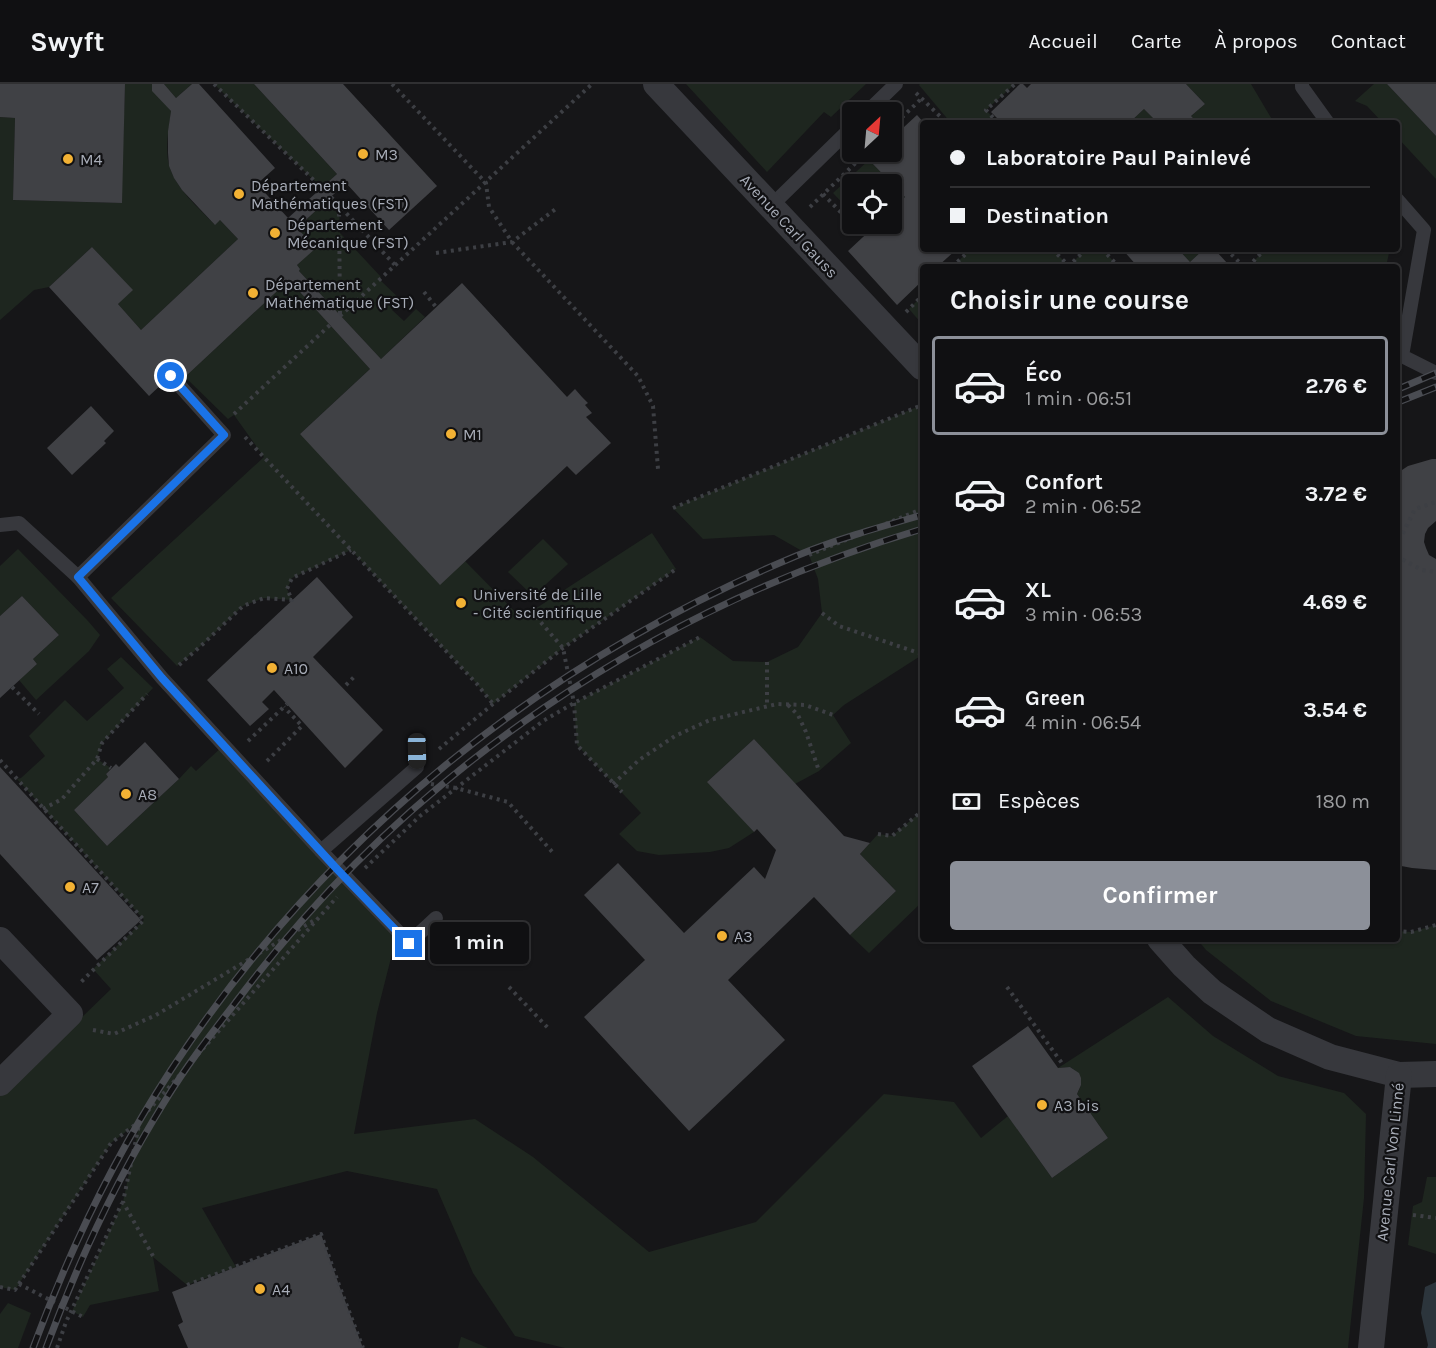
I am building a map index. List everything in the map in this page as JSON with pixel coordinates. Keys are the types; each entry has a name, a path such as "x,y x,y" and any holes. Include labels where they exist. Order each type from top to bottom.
{"street":[{"name":"Avenue Carl Gauss","path":"656,84 920,365"},
{"path":"0,940 70,1014 0,1083"},
{"name":"Avenue Carl Von Linné","path":"1163,942 1212,992 1268,1030 1330,1056 1399,1075 1371,1348"},
{"path":"1399,1075 1436,1074"}],"lane":[{"path":"877,102 896,84"},
{"path":"1302,84 1326,120"},
{"path":"771,206 842,137"},
{"path":"1400,203 1424,230 1402,356 1436,373"},
{"path":"78,577 224,435 223,424 171,376"},
{"path":"0,525 19,523 78,577 162,678 409,944 436,918"},
{"path":"321,851 417,767 417,751"}],"path":[{"path":"214,84 322,188"},
{"path":"392,84 486,183 489,207 512,242 638,376 653,406 658,469"},
{"path":"339,206 340,316 592,84"},
{"path":"995,120 986,110 1015,84"},
{"path":"914,91 944,120"},
{"path":"902,117 921,99"},
{"path":"790,226 857,162"},
{"path":"823,194 864,236"},
{"path":"331,196 394,265"},
{"path":"436,253 512,242 557,208"},
{"path":"955,264 968,252"},
{"path":"1055,252 1067,264"},
{"path":"1071,264 1083,252"},
{"path":"1105,252 1116,264"},
{"path":"1229,252 1243,264"},
{"path":"1249,264 1262,252"},
{"path":"424,292 436,307"},
{"path":"330,325 223,424 351,550 493,704"},
{"path":"673,508 920,406"},
{"path":"1400,539 1415,509 1436,502"},
{"path":"809,555 920,510"},
{"path":"43,809 62,799 97,759 102,743 162,678 203,644 243,606 264,598 292,600 287,589 292,578 351,550"},
{"path":"1400,558 1422,570 1436,572"},
{"path":"417,767 563,648 676,569"},
{"path":"531,611 563,648 573,703 577,745 622,792"},
{"path":"822,613 839,626 920,653"},
{"path":"447,663 452,658"},
{"path":"767,662 767,706"},
{"path":"346,685 355,676"},
{"path":"12,687 39,714"},
{"path":"613,783 639,760 675,736 710,720 777,704 805,705 833,715"},
{"path":"788,704 802,724 819,771"},
{"path":"233,755 285,705 303,726 252,776"},
{"path":"97,759 111,768"},
{"path":"0,760 144,920 98,964"},
{"path":"404,779 456,788 508,802 555,855"},
{"path":"878,834 892,836 920,813"},
{"path":"70,1014 89,1030 114,1034 156,1015 316,919"},
{"path":"1400,931 1411,932 1436,925"},
{"path":"509,987 548,1028"},
{"path":"1007,987 1064,1066"},
{"path":"0,1287 15,1290 111,1143 140,1120"},
{"path":"57,1348 123,1202"},
{"path":"187,1286 321,1234 363,1348"},
{"path":"19,1284 83,1317"}],"shaded area":[{"path":"125,84 152,84 171,111 167,154 170,168 178,184 214,224 220,220 238,239 141,330 118,304 132,290 92,247 49,287 34,290 0,320 0,117 15,118 13,200 121,203"},
{"path":"164,84 192,84 176,98"},
{"path":"214,84 254,84 337,174 322,188"},
{"path":"686,84 866,84 847,102 842,102 842,107 831,117 824,112 767,172"},
{"path":"1015,84 986,110 995,120 948,120 919,85"},
{"path":"1186,84 1251,84 1272,120 1195,120 1191,116 1205,104"},
{"path":"1374,84 1387,84 1436,136 1436,179 1400,140 1400,120 1380,120 1367,106 1355,101"},
{"path":"1144,109 1155,120 1132,120"},
{"path":"867,162 871,162 883,174 854,174"},
{"path":"842,185 842,202 833,193"},
{"path":"331,197 339,206 340,233 381,277 380,280 402,301 392,310 404,321 416,309 425,317 381,359 299,271 297,265 315,248 297,228"},
{"path":"968,252 1055,252 1067,264 955,264"},
{"path":"1083,252 1105,252 1116,264 1071,264"},
{"path":"1181,252 1201,252 1190,262"},
{"path":"1262,252 1389,253 1387,264 1258,264 1255,260"},
{"path":"289,280 370,369 300,434 465,561 521,618 652,533 676,569 563,648 493,704 351,550 292,578 287,589 292,600 264,598 243,606 177,666 111,598 264,457 234,415 228,419 185,377"},
{"path":"920,298 920,322 909,309"},
{"path":"920,406 920,656 844,705 833,715 851,743 819,771 795,784 754,739 708,781 754,832 729,848 710,852 659,855 637,851 619,834 641,813 577,745 574,703 700,637 733,661 767,662 798,647 822,613 818,579 809,555 774,535 703,539 673,508"},
{"path":"543,539 568,564 533,596 508,572"},
{"path":"18,549 100,635 89,651 36,700 19,680 37,664 33,659 59,635 22,596 0,616 0,566"},
{"path":"121,657 153,688 102,743 97,759 111,768 106,774 108,777 74,810 107,846 191,766 196,771 224,745 409,943 392,954 377,1013 354,1134 475,1119 533,1157 649,1252 756,1222 884,1094 954,1102 981,1138 1008,1116 1052,1178 1108,1138 1077,1094 1081,1082 1077,1072 1070,1067 1058,1068 1168,997 1213,1036 1278,1076 1344,1093 1366,1114 1364,1198 1348,1348 565,1348 515,1336 473,1273 437,1189 347,1171 202,1208 236,1267 187,1285 153,1257 159,1291 90,1305 83,1317 72,1311 123,1202 140,1121 111,1143 15,1290 0,1287 0,1083 78,1021 111,989 93,969 144,920 17,779 45,756 29,736 65,700 87,721 124,688 107,669"},
{"path":"920,813 920,904 869,953 850,935 896,891 860,854 878,834 892,836"},
{"path":"1436,925 1436,1044 1356,1036 1271,1001 1206,950 1199,942 1400,942 1400,931 1411,932"},
{"path":"1427,1177 1436,1177 1436,1254 1408,1245 1413,1206 1422,1202"},
{"path":"1436,1282 1436,1348 1427,1348 1421,1313 1425,1287"},
{"path":"8,1303 31,1313 18,1348 0,1348 0,1314"},
{"path":"462,1337 488,1348 458,1348"}],"building":[{"name":"M4","path":"0,84 125,84 122,203 13,200 15,118 0,117"},
{"path":"152,84 164,84 176,98 192,84 199,84 275,168 257,184 288,218 337,174 254,84 343,84 437,186 389,230 346,183 297,228 316,248 297,265 299,271 381,359 462,283 567,397 575,389 588,403 585,405 592,413 586,417 611,443 576,475 567,466 440,585 300,434 370,369 289,280 185,377 178,369 149,396 49,287 92,247 133,290 118,304 141,330 238,239 220,220 215,225 182,190 174,178 169,166 168,153 171,111 152,91"},
{"path":"1020,84 1027,88 1031,84 1186,84 1205,104 1191,116 1195,120 1155,120 1144,109 1132,120 999,120 991,112"},
{"path":"1387,84 1436,84 1436,136"},
{"path":"917,115 921,120 920,252 954,252 940,264 920,264 920,283 897,305 848,251 866,234 902,234 902,200 905,197 902,194 902,174 883,174 871,162 902,162 902,129"},
{"path":"1125,252 1181,252 1190,262 1201,252 1217,252 1228,264 1135,264"},
{"path":"91,406 114,431 104,441 106,443 72,475 47,448"},
{"path":"1436,459 1436,521 1428,528 1424,542 1429,555 1436,559 1436,870 1400,866 1400,471 1408,466"},
{"name":"A10","path":"317,577 353,617 313,657 383,730 345,768 274,690 262,702 269,709 250,726 207,680"},
{"path":"22,596 59,635 33,659 37,664 0,698 0,616"},
{"name":"A3","path":"754,739 844,836 870,843 860,854 896,891 850,935 814,897 728,980 785,1040 689,1131 584,1017 645,960 584,895 618,863 684,933 754,867 765,879 776,850 757,829 754,832 707,782"},
{"name":"A8","path":"145,742 179,779 107,846 74,810 108,777 106,774 116,764 119,767"},
{"name":"A7","path":"0,767 141,920 97,960 0,854"},
{"name":"A3 bis","path":"1028,1026 1058,1068 1070,1067 1079,1073 1081,1085 1077,1094 1108,1138 1052,1178 972,1066"},
{"name":"A4","path":"321,1234 363,1348 188,1348 178,1325 183,1322 172,1292"}],"railway":[{"path":"1400,388 1436,373"},
{"path":"1400,401 1436,387"},
{"path":"33,1348 77,1240 94,1205 130,1136 171,1070 231,985 297,906 368,833 445,766 526,704 612,649 702,599 796,556 920,516"},
{"path":"46,1348 71,1284 115,1190 147,1130 174,1087 242,994 309,913 382,838 461,769 545,707 633,652 726,604 823,563 920,530"}],"place":[{"name":"M3","path":"363,154"},
{"name":"M4","path":"68,159"},
{"name":"Département Mathématiques (FST)","path":"239,194"},
{"name":"Département Mécanique (FST)","path":"275,233"},
{"name":"Département Mathématique (FST)","path":"253,293"},
{"name":"M1","path":"451,434"},
{"name":"Université de Lille ‐ Cité scientifique","path":"461,603"},
{"name":"A10","path":"272,668"},
{"name":"A8","path":"126,794"},
{"name":"A7","path":"70,887"},
{"name":"A3","path":"722,936"},
{"name":"A3 bis","path":"1042,1105"},
{"name":"A4","path":"260,1289"}],"route":[{"path":"171,376 224,435 78,577 162,678 335,867 409,944"}]}
